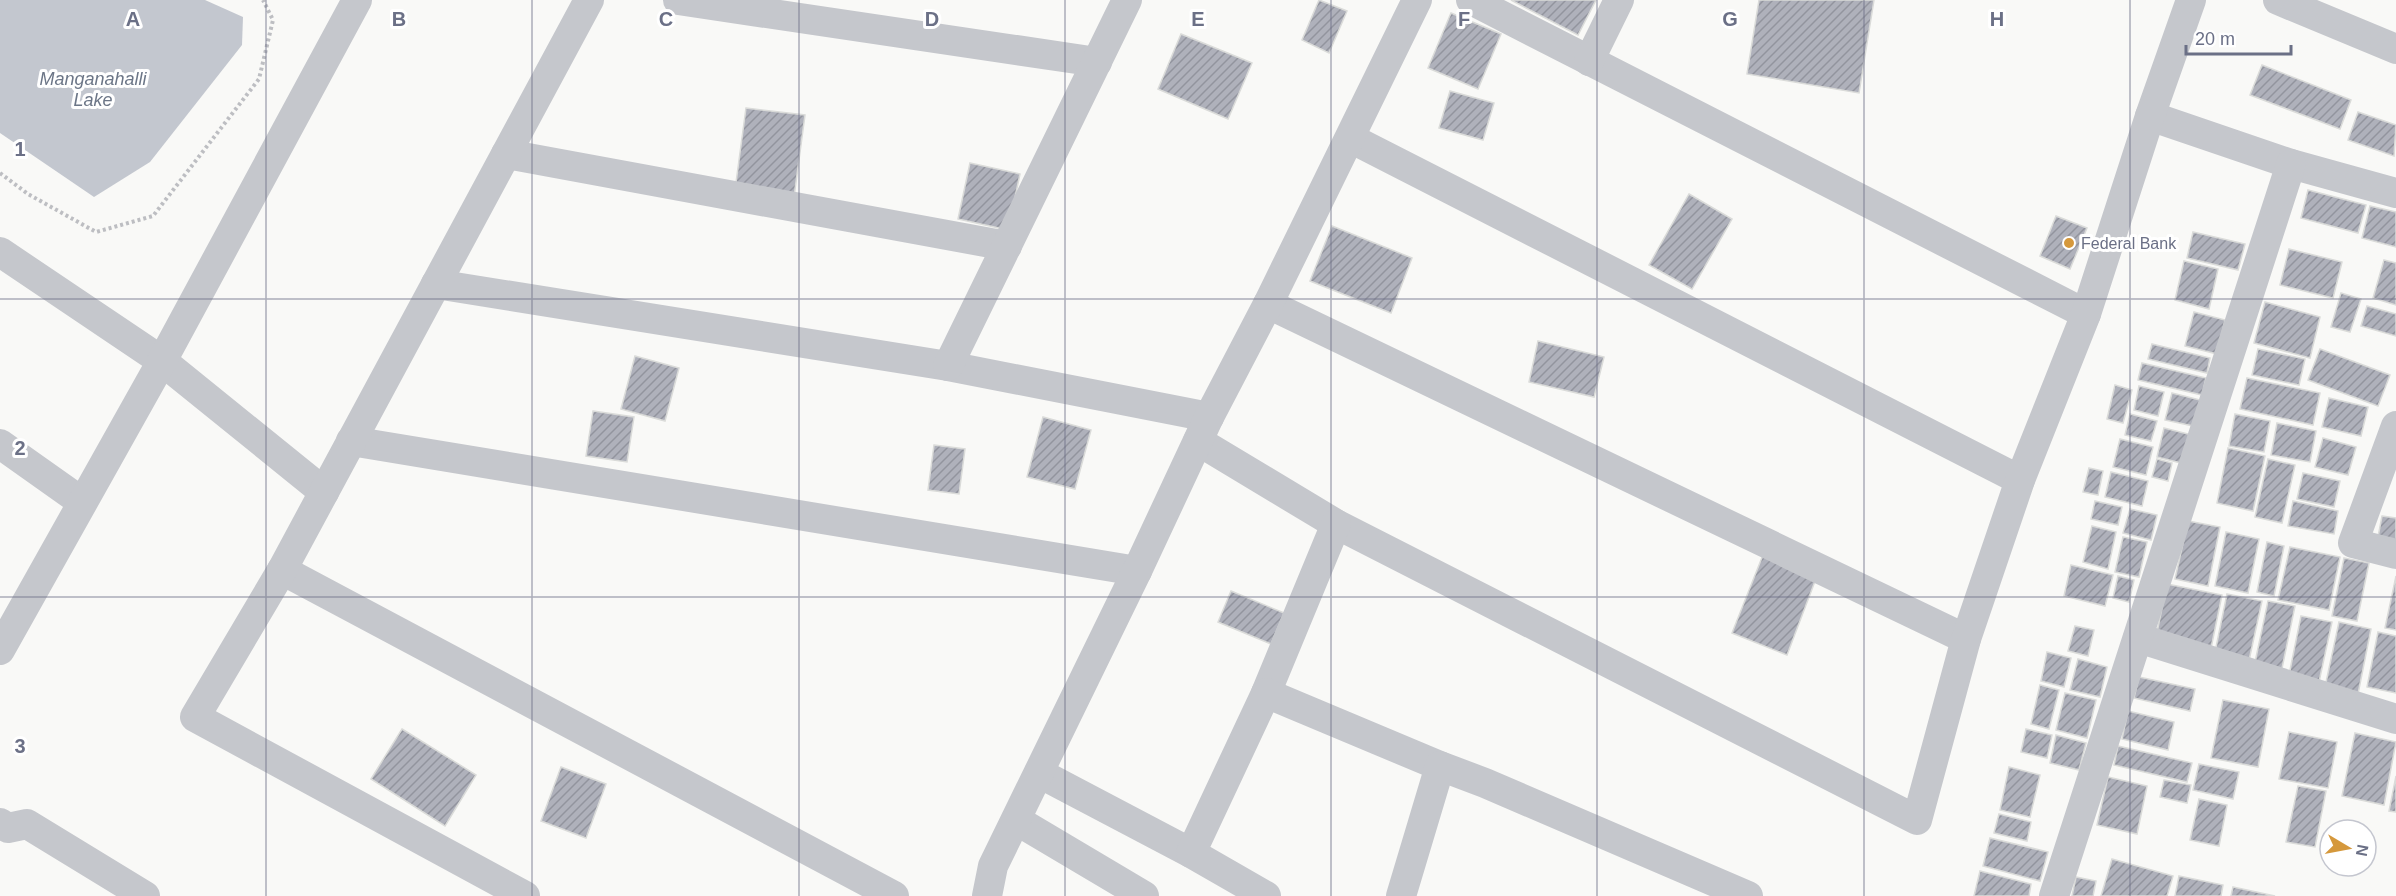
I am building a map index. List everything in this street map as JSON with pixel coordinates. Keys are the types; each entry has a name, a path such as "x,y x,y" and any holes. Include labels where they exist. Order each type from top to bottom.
{"street":[{"path":"1,647 162,361 357,0"},
{"path":"525,896 195,717 282,570 589,0"},
{"path":"678,0 1097,62"},
{"path":"948,366 1127,0"},
{"path":"987,896 993,867 1204,429 1417,0"},
{"path":"1472,0 2086,314"},
{"path":"1589,61 1619,0"},
{"path":"436,284 948,366 1204,429 1336,524 1917,820 1966,639 2020,480 2086,314 2150,116 2191,0"},
{"path":"2278,0 2396,49"},
{"path":"2150,116 2291,164 2396,193"},
{"path":"1350,138 2020,480"},
{"path":"506,154 1007,246"},
{"path":"2054,896 2291,164"},
{"path":"0,252 162,361 324,492"},
{"path":"1268,304 1966,639"},
{"path":"2396,426 2353,543 2396,554"},
{"path":"351,441 1137,571"},
{"path":"0,444 82,502"},
{"path":"1191,853 1266,693 1336,524"},
{"path":"282,570 894,896"},
{"path":"2138,638 2396,719"},
{"path":"1266,693 1485,783 1748,896"},
{"path":"1401,896 1440,766"},
{"path":"1039,773 1191,853 1266,896"},
{"path":"1016,820 1144,896"},
{"path":"0,824 8,828 27,824 144,896"}],"path":[{"path":"0,173 28,194 96,232 153,216 260,79 273,20 263,0"}],"water":[{"name":"Manganahalli Lake","path":"0,0 205,0 243,17 242,45 150,162 94,197 0,133"}],"building":[{"path":"1319,0 1347,11 1329,53 1302,40"},
{"path":"1511,0 1596,0 1578,35"},
{"path":"1759,0 1874,0 1859,93 1747,74"},
{"path":"1451,13 1501,34 1478,89 1428,68"},
{"path":"1181,34 1252,63 1228,119 1158,89"},
{"path":"2262,65 2351,100 2340,129 2250,95"},
{"path":"1450,91 1494,103 1483,140 1439,128"},
{"path":"746,108 805,115 794,197 735,190"},
{"path":"2358,112 2396,125 2394,156 2348,140"},
{"path":"970,163 1020,174 1008,230 958,219"},
{"path":"2308,190 2366,205 2358,233 2301,218"},
{"path":"1689,194 1732,219 1692,289 1649,265"},
{"path":"2370,206 2396,212 2396,247 2362,238"},
{"path":"2056,216 2087,228 2070,269 2040,256"},
{"path":"1332,226 1412,258 1391,313 1310,281"},
{"path":"2193,232 2245,244 2238,270 2187,258"},
{"path":"2289,249 2342,262 2333,298 2280,285"},
{"path":"2384,260 2396,263 2396,305 2373,298"},
{"path":"2184,261 2218,269 2209,309 2175,300"},
{"path":"2341,293 2361,299 2350,332 2331,327"},
{"path":"2265,302 2320,317 2310,358 2254,343"},
{"path":"2367,306 2396,314 2396,336 2361,326"},
{"path":"2194,312 2225,320 2217,354 2185,346"},
{"path":"1538,341 1604,357 1594,397 1529,382"},
{"path":"2152,344 2210,358 2207,373 2148,359"},
{"path":"2258,349 2305,359 2299,385 2252,375"},
{"path":"2320,349 2390,375 2378,406 2308,380"},
{"path":"635,356 679,368 665,421 621,409"},
{"path":"2142,363 2206,378 2202,395 2138,380"},
{"path":"2247,378 2320,393 2313,425 2240,409"},
{"path":"2115,385 2132,390 2123,423 2107,419"},
{"path":"2139,386 2164,392 2158,416 2134,410"},
{"path":"2172,393 2204,401 2198,427 2165,420"},
{"path":"2329,398 2368,407 2361,436 2322,427"},
{"path":"593,411 634,417 627,462 586,456"},
{"path":"2130,414 2157,421 2151,441 2125,435"},
{"path":"2235,414 2270,421 2264,452 2229,446"},
{"path":"1043,417 1091,430 1075,489 1027,477"},
{"path":"2277,423 2316,431 2310,462 2271,455"},
{"path":"2164,428 2192,435 2185,464 2157,457"},
{"path":"2323,438 2356,447 2348,475 2315,467"},
{"path":"2120,439 2153,447 2146,475 2113,467"},
{"path":"934,445 965,449 959,494 928,490"},
{"path":"2228,448 2265,456 2253,511 2217,503"},
{"path":"2157,459 2172,463 2168,481 2152,477"},
{"path":"2268,459 2295,465 2282,523 2255,517"},
{"path":"2089,468 2103,471 2098,495 2083,492"},
{"path":"2111,472 2148,481 2142,506 2105,497"},
{"path":"2303,473 2340,481 2334,507 2297,499"},
{"path":"2095,501 2122,507 2118,525 2091,519"},
{"path":"2293,501 2338,511 2334,534 2288,526"},
{"path":"2130,509 2157,515 2151,540 2123,533"},
{"path":"2382,516 2396,518 2396,541 2378,537"},
{"path":"2188,521 2220,527 2208,586 2175,579"},
{"path":"2092,526 2116,532 2108,569 2083,562"},
{"path":"2226,532 2259,539 2248,593 2215,586"},
{"path":"2123,537 2147,542 2139,577 2115,572"},
{"path":"2267,542 2284,546 2274,596 2257,592"},
{"path":"2290,547 2340,557 2329,610 2278,600"},
{"path":"1763,555 1817,576 1787,655 1732,633"},
{"path":"2344,558 2369,563 2357,621 2332,616"},
{"path":"2071,565 2113,575 2105,606 2064,596"},
{"path":"2118,576 2134,580 2129,602 2113,598"},
{"path":"2396,576 2396,630 2385,628"},
{"path":"2167,584 2222,595 2210,653 2155,642"},
{"path":"1231,591 1284,613 1271,644 1218,622"},
{"path":"2227,594 2262,601 2248,665 2214,657"},
{"path":"2268,601 2295,606 2281,673 2254,667"},
{"path":"2301,616 2332,622 2317,691 2287,685"},
{"path":"2339,622 2371,629 2358,694 2325,687"},
{"path":"2075,626 2094,630 2088,656 2068,651"},
{"path":"2378,632 2396,636 2396,693 2367,687"},
{"path":"2047,652 2071,658 2064,687 2041,681"},
{"path":"2078,659 2107,667 2100,697 2070,690"},
{"path":"2139,677 2195,689 2190,711 2134,698"},
{"path":"2040,685 2059,690 2049,729 2031,724"},
{"path":"2065,693 2096,700 2087,738 2056,730"},
{"path":"2223,700 2269,709 2258,767 2211,758"},
{"path":"2128,711 2174,722 2168,750 2122,739"},
{"path":"402,729 476,775 445,826 371,779"},
{"path":"2026,729 2052,735 2047,758 2021,752"},
{"path":"2289,732 2337,742 2328,788 2279,779"},
{"path":"2355,733 2396,742 2384,805 2342,796"},
{"path":"2056,735 2086,743 2079,770 2050,763"},
{"path":"2118,746 2192,763 2187,782 2114,765"},
{"path":"2199,764 2239,772 2233,799 2193,790"},
{"path":"561,767 606,784 586,838 541,821"},
{"path":"2009,767 2040,775 2030,817 2000,810"},
{"path":"2396,776 2396,812 2389,811"},
{"path":"2108,777 2147,786 2137,834 2097,825"},
{"path":"2164,780 2191,785 2187,803 2160,797"},
{"path":"2298,786 2326,791 2321,818 2318,818 2315,847 2286,842"},
{"path":"2199,799 2227,805 2219,846 2190,840"},
{"path":"1999,814 2031,822 2027,841 1994,833"},
{"path":"1990,838 2048,852 2040,881 1983,866"},
{"path":"2112,859 2173,876 2167,896 2101,896"},
{"path":"1980,871 2031,884 2029,896 1974,896"},
{"path":"2179,876 2223,885 2221,896 2175,896"},
{"path":"2076,877 2096,881 2093,896 2072,896"},
{"path":"2233,887 2275,896 2231,896"}],"place":[{"name":"Federal Bank","path":"2069,243"}]}
